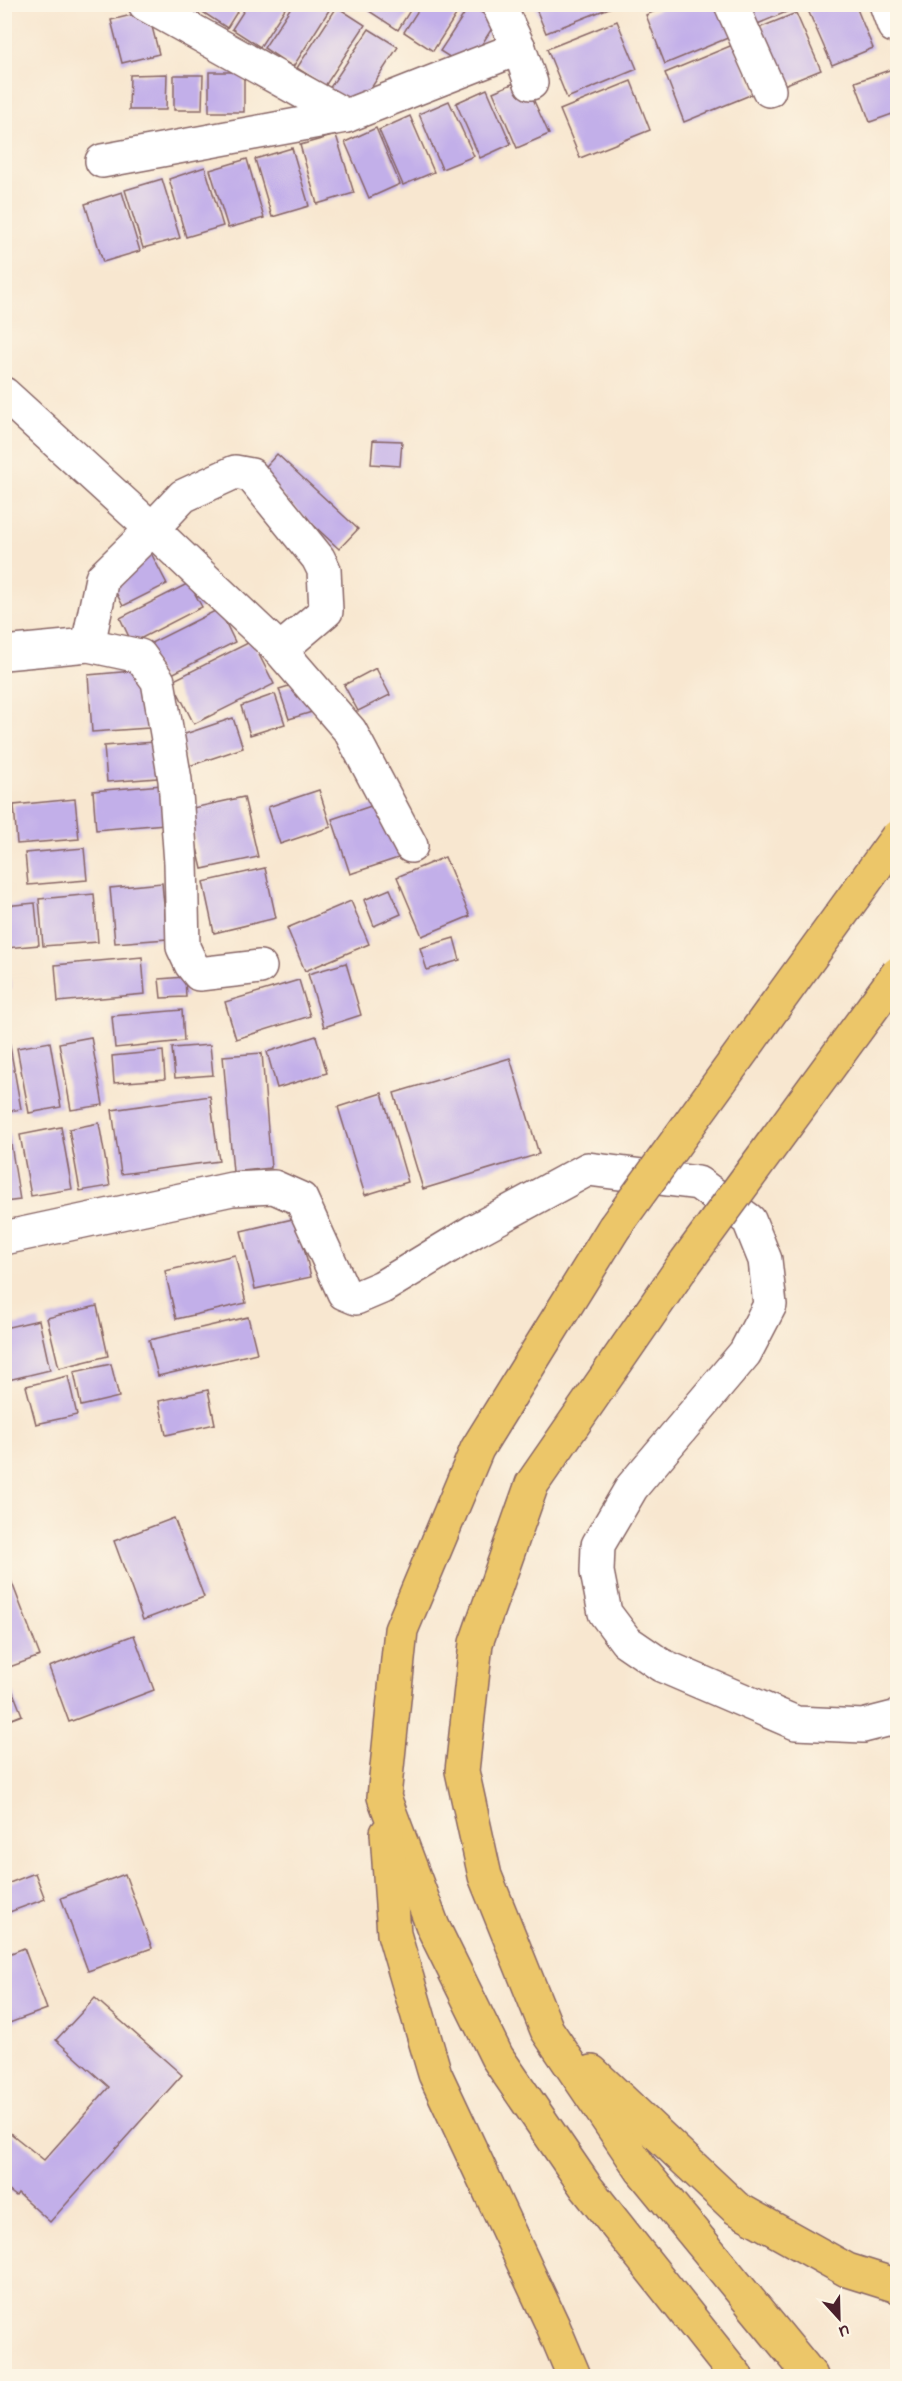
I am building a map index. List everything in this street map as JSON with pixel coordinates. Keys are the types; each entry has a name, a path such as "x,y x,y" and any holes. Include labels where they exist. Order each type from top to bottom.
{"highway":[{"path":"574,2376 553,2326 435,2074 394,1934 384,1797 400,1630 477,1449 614,1228 897,836"},
{"path":"811,2376 641,2169 547,2030 485,1876 462,1771 476,1643 532,1484 681,1270 897,973"},
{"path":"384,1797 433,1927 497,2058 586,2187 736,2376"},
{"path":"547,2030 736,2208 847,2270 897,2286"}],"street":[{"path":"145,4 346,116"},
{"path":"498,4 519,48 531,83"},
{"path":"731,4 769,90"},
{"path":"102,161 346,116 519,48"},
{"path":"4,394 280,650 350,731 411,846"},
{"path":"88,645 102,578 183,496 235,472 251,475 318,558 324,570 326,611 280,650"},
{"path":"4,653 88,645 140,656 158,681 175,780 181,863 183,947 199,974 260,967"},
{"path":"4,1238 232,1189 274,1187 301,1199 344,1293 356,1298 382,1287 474,1231 588,1168 698,1183 749,1220 765,1260 770,1305 745,1353 632,1487 598,1545 597,1572 605,1613 626,1641 661,1665 796,1724 863,1726 897,1717"}],"building":[{"path":"201,4 242,4 227,28 198,9"},
{"path":"248,4 288,4 260,47 232,29"},
{"path":"293,4 333,4 293,67 264,48"},
{"path":"373,4 414,4 398,30 369,11"},
{"path":"422,4 463,4 433,51 404,32"},
{"path":"534,4 613,4 614,6 546,33"},
{"path":"671,4 723,4 735,35 665,64 646,15"},
{"path":"746,4 795,4 796,8 755,25"},
{"path":"816,4 855,4 873,48 832,65 807,8"},
{"path":"470,5 496,22 467,68 440,51"},
{"path":"337,7 365,25 325,86 297,68"},
{"path":"148,11 159,54 122,63 111,20"},
{"path":"796,13 821,70 779,87 754,30"},
{"path":"617,21 637,69 567,98 547,49"},
{"path":"369,29 398,47 358,108 329,89"},
{"path":"735,44 755,93 684,122 665,73"},
{"path":"898,67 898,112 870,122 855,82"},
{"path":"209,72 244,72 244,112 209,112"},
{"path":"167,74 166,110 129,110 130,75"},
{"path":"174,75 203,75 202,110 174,110"},
{"path":"524,79 549,134 517,148 493,92"},
{"path":"631,81 650,130 580,158 560,110"},
{"path":"487,89 511,144 480,158 456,103"},
{"path":"449,101 474,156 442,169 419,114"},
{"path":"410,116 434,172 403,185 379,130"},
{"path":"376,128 400,184 369,198 345,142"},
{"path":"336,135 354,193 317,204 300,145"},
{"path":"292,148 309,206 272,217 255,159"},
{"path":"247,159 264,218 228,228 210,170"},
{"path":"205,167 223,226 186,237 169,179"},
{"path":"162,179 180,238 143,248 125,190"},
{"path":"122,192 140,251 103,262 85,204"},
{"path":"373,440 402,441 400,466 371,464"},
{"path":"277,454 358,529 339,549 259,474"},
{"path":"151,553 167,584 123,606 107,575"},
{"path":"189,583 202,607 132,643 120,618"},
{"path":"219,609 235,642 162,679 145,646"},
{"path":"252,641 274,684 194,724 172,681"},
{"path":"376,668 390,695 358,711 344,685"},
{"path":"144,670 149,728 92,732 88,675"},
{"path":"302,682 312,712 289,719 279,689"},
{"path":"275,694 285,724 250,735 241,706"},
{"path":"233,718 243,748 189,766 179,736"},
{"path":"154,742 157,778 107,782 104,746"},
{"path":"162,785 165,824 96,830 93,791"},
{"path":"319,790 331,827 280,844 268,807"},
{"path":"244,797 258,857 202,869 188,809"},
{"path":"75,799 79,839 17,844 14,805"},
{"path":"386,801 404,856 350,874 332,819"},
{"path":"84,848 87,880 28,885 25,853"},
{"path":"445,857 470,916 422,936 397,877"},
{"path":"265,868 276,918 214,933 203,882"},
{"path":"162,883 167,939 115,943 110,888"},
{"path":"390,889 401,914 374,926 364,900"},
{"path":"94,894 98,942 43,946 39,899"},
{"path":"351,901 369,944 305,971 287,928"},
{"path":"35,903 39,945 6,948 4,906"},
{"path":"454,938 460,960 427,970 420,948"},
{"path":"142,957 145,994 58,1002 55,965"},
{"path":"4,960 12,989 4,991"},
{"path":"346,963 361,1015 324,1027 308,974"},
{"path":"185,977 186,997 161,998 159,979"},
{"path":"299,980 310,1016 236,1039 225,1002"},
{"path":"182,1010 184,1041 115,1048 112,1016"},
{"path":"4,1029 7,1029 21,1109 4,1112"},
{"path":"316,1036 327,1073 277,1088 267,1052"},
{"path":"91,1037 103,1105 71,1110 59,1043"},
{"path":"50,1042 61,1107 29,1113 17,1048"},
{"path":"210,1045 213,1075 175,1078 172,1048"},
{"path":"163,1051 165,1079 114,1083 112,1056"},
{"path":"262,1053 271,1168 233,1172 223,1056"},
{"path":"510,1058 539,1154 423,1189 394,1093"},
{"path":"382,1093 408,1182 365,1195 338,1107"},
{"path":"210,1096 219,1161 121,1174 112,1110"},
{"path":"99,1123 110,1186 80,1191 69,1129"},
{"path":"61,1127 72,1189 31,1196 20,1135"},
{"path":"9,1132 20,1200 4,1202 4,1133"},
{"path":"297,1218 311,1277 255,1289 241,1231"},
{"path":"235,1255 246,1303 176,1319 165,1271"},
{"path":"97,1306 108,1356 59,1368 47,1318"},
{"path":"248,1317 257,1353 158,1376 149,1340"},
{"path":"39,1320 50,1370 4,1381 4,1328"},
{"path":"111,1364 119,1397 81,1406 74,1372"},
{"path":"68,1376 77,1415 36,1424 26,1386"},
{"path":"208,1390 215,1424 166,1435 159,1401"},
{"path":"174,1518 204,1597 143,1620 114,1541"},
{"path":"4,1562 40,1656 4,1669"},
{"path":"134,1635 154,1690 69,1722 49,1667"},
{"path":"13,1692 22,1715 4,1722 4,1695"},
{"path":"35,1873 45,1899 4,1914 4,1885"},
{"path":"125,1874 152,1948 88,1971 61,1898"},
{"path":"24,1948 47,2009 4,2025 4,1956"},
{"path":"95,1998 182,2075 50,2222 18,2193 16,2196 4,2187 4,2128 44,2160 109,2087 56,2040"}]}
